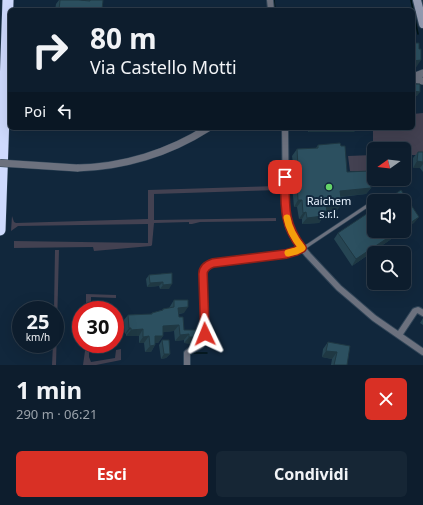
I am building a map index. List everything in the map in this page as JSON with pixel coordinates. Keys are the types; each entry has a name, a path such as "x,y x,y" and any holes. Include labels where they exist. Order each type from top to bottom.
{"highway":[{"path":"0,230 8,0"}],"main road":[{"path":"417,0 423,24"}],"street":[{"path":"0,163 77,168 106,166 136,160 167,149 186,141 205,130"},
{"path":"285,130 286,212 290,228 295,239 339,288 374,318 423,352"},
{"path":"187,365 187,354 202,345 206,338 203,274 205,267 213,263 286,254 302,248"},
{"path":"399,335 414,312 418,310 423,313"}],"lane":[{"path":"302,248 367,206"}],"shaded area":[{"path":"423,113 423,155 411,155 411,142 373,142 373,130 415,130 415,114"},
{"path":"367,155 367,172 350,171 348,156"},
{"path":"277,186 278,190 154,194 154,220 276,218 276,221 200,222 192,224 189,224 189,222 154,223 151,246 94,251 93,247 14,248 14,241 148,243 148,224 18,226 11,231 12,216 14,222 16,223 148,219 148,190"},
{"path":"55,250 59,250 58,301 54,301"},
{"path":"86,294 116,295 116,298 91,297 91,301 86,301"},
{"path":"53,353 56,353 56,365 52,365"},
{"path":"85,353 89,353 91,362 115,358 116,353 121,353 121,360 96,365 83,365"}],"building":[{"path":"60,0 103,0 102,8 59,8"},
{"path":"415,43 419,43 419,49 421,49 421,60 415,61"},
{"path":"415,84 420,84 420,92 415,91"},
{"name":"Raichem s.r.l.","path":"340,143 341,146 345,146 347,172 367,171 367,186 371,186 371,188 340,191 342,204 326,205 327,211 323,211 323,216 307,218 306,212 303,213 302,200 298,200 296,168 298,167 297,149 318,148 318,145"},
{"path":"418,152 423,152 423,162 417,161"},
{"path":"401,190 404,194 395,194"},
{"path":"411,205 419,217 411,222"},
{"path":"367,214 367,238 388,238 376,246 367,246 367,252 356,259 338,233"},
{"path":"172,273 172,284 163,285 163,282 150,283 149,275"},
{"path":"174,300 188,300 188,307 178,308 179,317 183,317 184,330 196,330 197,337 189,337 189,334 180,335 179,325 163,326 163,336 155,336 155,345 150,346 149,336 143,337 143,329 131,330 131,328 129,328 128,315 152,314 163,309 174,307"},
{"path":"162,340 169,340 170,354 164,354"},
{"path":"328,342 350,346 347,365 334,365 337,352 326,351"}],"waterway":[{"path":"274,0 275,8"},
{"path":"411,0 413,8"},
{"path":"415,19 418,34"},
{"path":"208,338 208,344"},
{"path":"189,357 192,353 207,353"}],"slow traffic":[{"path":"287,218 295,239 302,248 288,253"}],"place":[{"name":"Raichem s.r.l.","path":"329,187"}],"route":[{"path":"205,334 203,274 205,267 213,263 286,254 302,248 295,239 287,221 285,177"}]}
